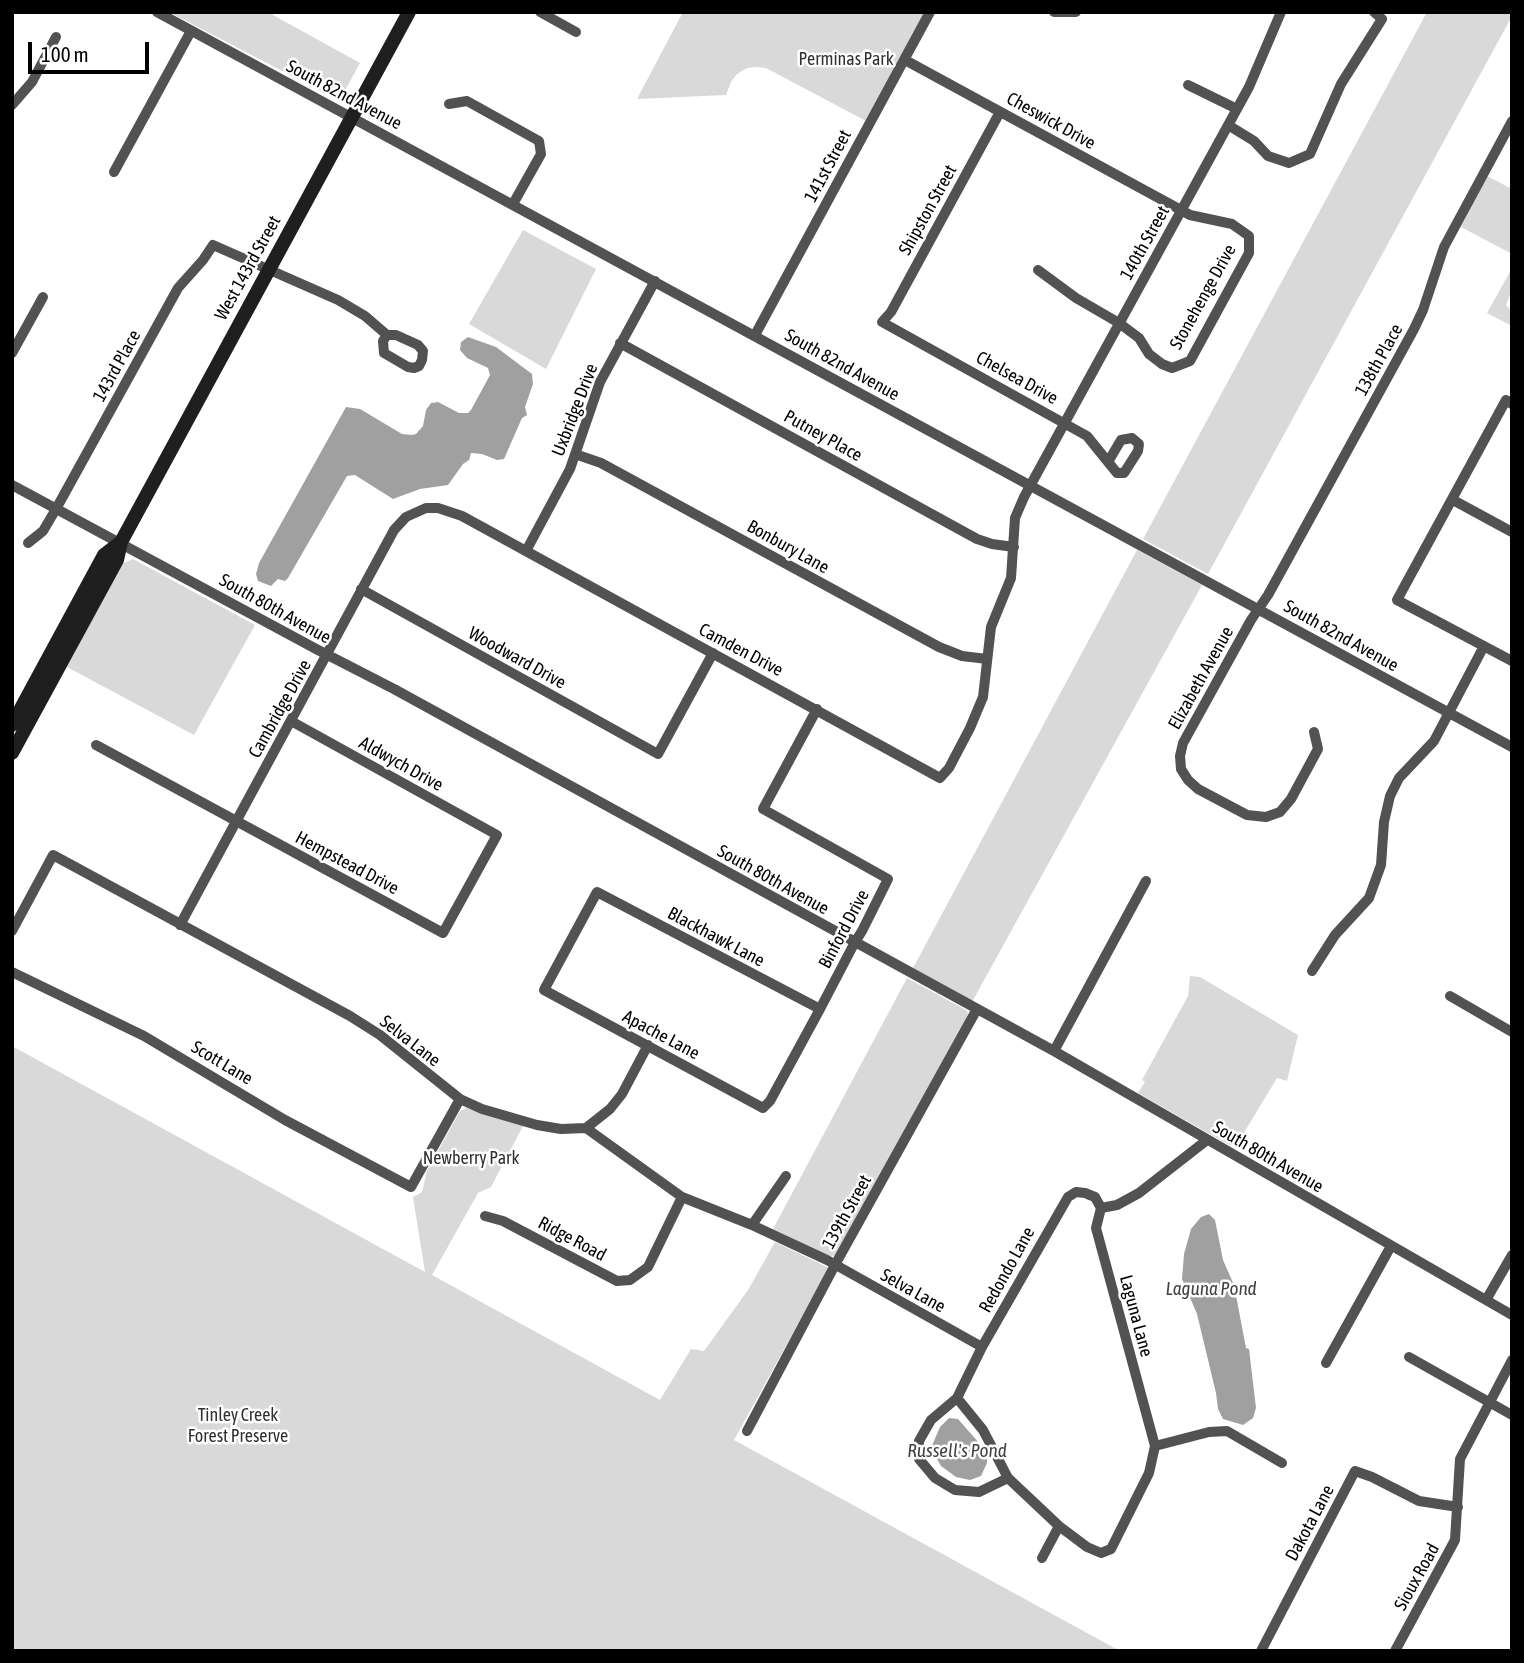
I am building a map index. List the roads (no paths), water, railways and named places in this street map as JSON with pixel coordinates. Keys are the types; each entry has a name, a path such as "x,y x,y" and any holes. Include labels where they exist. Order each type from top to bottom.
{"main road":[{"name":"West 143rd Street","path":"12,753 117,560 121,542 409,12"},
{"name":"West 143rd Street","path":"12,725 104,555 121,542"}],"street":[{"name":"South 82nd Avenue","path":"157,12 1512,747"},
{"path":"540,12 576,32"},
{"name":"141st Street","path":"755,335 930,12"},
{"path":"1054,12 1076,12"},
{"name":"140th Street","path":"1030,485 1237,109 1281,12"},
{"path":"1228,125 1254,141 1268,156 1289,163 1310,154 1341,83 1382,19 1374,12"},
{"path":"114,172 191,31"},
{"path":"12,104 32,82 56,37"},
{"name":"Cheswick Drive","path":"905,60 1181,210"},
{"path":"1188,85 1237,109"},
{"path":"449,104 467,101 533,135 539,141 541,154 513,204"},
{"name":"Shipston Street","path":"883,322 891,312 1000,112"},
{"name":"138th Place","path":"1259,608 1414,330 1444,247 1512,121"},
{"name":"Stonehenge Drive","path":"1119,323 1139,338 1149,354 1162,364 1172,368 1190,361 1249,253 1249,236 1232,224 1190,215 1181,210"},
{"name":"143rd Place","path":"28,543 43,531 56,509 178,288 213,245 268,270"},
{"path":"268,270 338,300 365,316 387,335 396,335 418,345 423,351 419,366 408,367 384,353 383,341 387,335"},
{"path":"1038,270 1076,298 1119,323"},
{"name":"Uxbridge Drive","path":"526,551 562,487 600,382 655,281"},
{"path":"12,353 43,298"},
{"name":"Chelsea Drive","path":"883,322 1087,436 1116,472 1124,473 1138,452 1139,443 1132,438 1121,440 1108,462"},
{"name":"Putney Place","path":"620,344 977,539 1014,547"},
{"path":"1509,402 1397,600 1512,661"},
{"name":"Bonbury Lane","path":"575,454 601,463 939,647 962,656 987,659"},
{"name":"South 80th Avenue","path":"12,485 394,689 1054,1051 1512,1315"},
{"path":"987,659 991,626 1011,578 1015,518 1030,485"},
{"path":"1453,500 1512,532"},
{"name":"Cambridge Drive","path":"180,925 361,589 394,530 406,517 426,508 451,511 526,551"},
{"name":"Camden Drive","path":"526,551 940,778 975,718 985,684 987,659"},
{"name":"Woodward Drive","path":"361,589 658,754 713,653"},
{"name":"Elizabeth Avenue","path":"1259,608 1183,743 1180,755 1183,774 1198,789 1247,815 1266,817 1280,812 1291,799 1318,749 1314,732"},
{"path":"1312,971 1335,935 1369,898 1381,865 1384,821 1390,796 1399,778 1434,741 1484,646"},
{"name":"Binford Drive","path":"763,1108 770,1101 820,1009 888,878 762,809 817,709"},
{"name":"Aldwych Drive","path":"291,721 497,835 443,933"},
{"name":"Hempstead Drive","path":"96,745 443,933"},
{"name":"Selva Lane","path":"12,931 53,855 350,1016 380,1035 460,1099 482,1109 537,1125 561,1129 586,1128 682,1197 752,1225 835,1265 982,1347"},
{"path":"1054,1051 1146,881"},
{"name":"Blackhawk Lane","path":"544,990 597,892 820,1009"},
{"name":"Scott Lane","path":"12,972 144,1036 296,1126 411,1187 460,1099"},
{"name":"Apache Lane","path":"544,990 763,1108"},
{"path":"1450,996 1512,1032"},
{"name":"139th Street","path":"747,1431 835,1265 978,1009"},
{"path":"586,1128 610,1109 622,1094 648,1045"},
{"path":"1101,1208 1117,1205 1139,1193 1207,1140"},
{"path":"752,1225 786,1177"},
{"name":"Redondo Lane","path":"1008,1478 979,1492 955,1490 935,1478 919,1459 919,1441 931,1420 957,1398 982,1347 1068,1196 1076,1192 1096,1197 1101,1208"},
{"name":"Ridge Road","path":"485,1216 503,1221 617,1281 630,1280 648,1267 682,1197"},
{"name":"Laguna Lane","path":"1101,1208 1096,1228 1155,1446"},
{"path":"1326,1363 1391,1246"},
{"path":"1486,1300 1512,1255"},
{"path":"1409,1357 1512,1415"},
{"name":"Sioux Road","path":"1395,1651 1455,1540 1460,1459 1512,1360"},
{"path":"957,1398 983,1430 1008,1478 1059,1526 1087,1547 1101,1553 1111,1549 1149,1473 1155,1446 1209,1432 1227,1431 1282,1463"},
{"name":"Dakota Lane","path":"1261,1651 1355,1471 1419,1501 1458,1507"},
{"path":"1042,1558 1059,1526"}],"water":[{"path":"468,337 496,347 532,374 533,384 525,407 527,415 522,418 504,459 497,460 471,453 469,460 448,485 420,489 393,499 355,475 347,476 288,578 285,581 278,579 271,586 258,581 256,574 259,563 346,407 360,409 402,434 412,435 423,426 426,410 431,403 438,402 459,413 468,413 471,410 490,375 488,368 467,358 460,350 461,342"},
{"name":"Laguna Pond","path":"1209,1214 1215,1220 1223,1260 1234,1285 1246,1348 1249,1349 1256,1408 1253,1418 1243,1425 1223,1419 1218,1409 1197,1314 1182,1279 1184,1254 1191,1229 1201,1217"},
{"name":"Russell's Pond","path":"949,1418 958,1419 987,1452 987,1463 981,1476 970,1480 956,1477 941,1466 931,1448 940,1427"}],"park label":[{"name":"Perminas Park","path":"846,59"},
{"name":"Newberry Park","path":"471,1158"},
{"name":"Tinley Creek Forest Preserve","path":"238,1425"}]}
